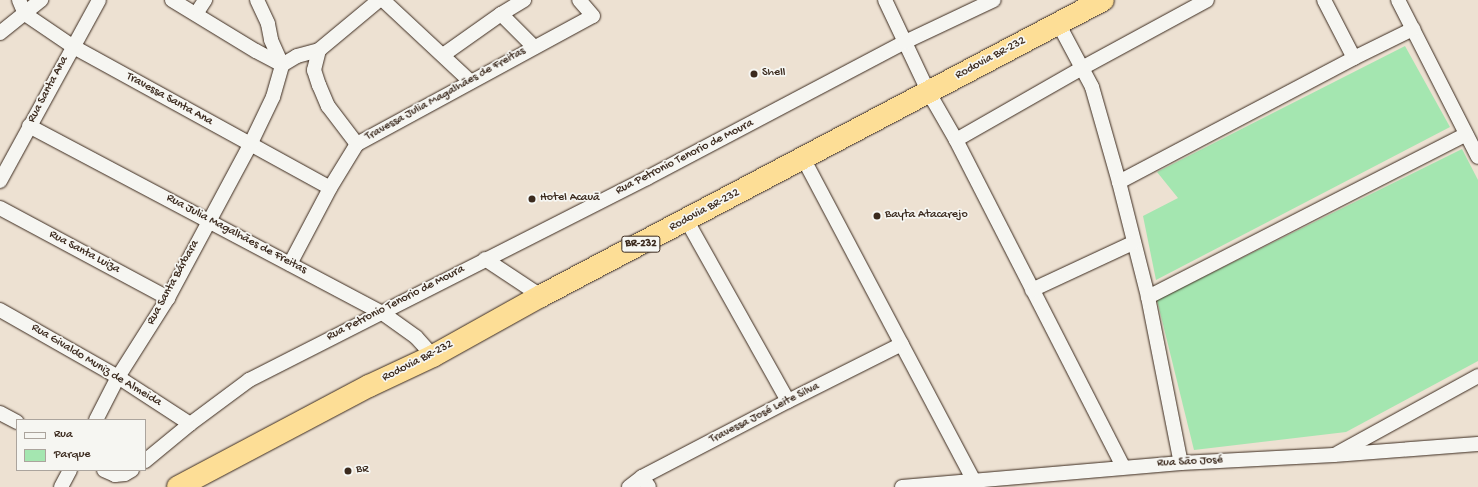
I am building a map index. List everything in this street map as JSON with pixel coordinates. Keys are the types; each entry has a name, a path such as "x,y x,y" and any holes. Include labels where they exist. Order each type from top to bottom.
{"highway":[{"name":"Rodovia BR-232","path":"178,487 369,386 433,356 541,296 687,221 803,158 1058,24 1092,3"}],"street":[{"path":"19,0 25,14"},
{"path":"0,33 41,0"},
{"name":"Rua Santa Ana","path":"0,181 72,46 99,0"},
{"path":"172,0 282,65"},
{"path":"196,14 205,0"},
{"path":"257,0 268,24 271,40 282,65"},
{"path":"282,65 297,56 319,50 379,0"},
{"path":"383,0 471,82"},
{"path":"443,55 501,14 524,0"},
{"name":"Travessa Julia Magalhães de Freitas","path":"290,264 330,188 357,144 593,16 579,0"},
{"path":"885,0 929,93 956,140 1123,467"},
{"name":"Rua Petronio Tenorio de Moura","path":"146,460 190,424 249,380 647,178 905,42 994,0"},
{"path":"956,140 1082,68 1207,0"},
{"path":"1324,0 1354,58"},
{"path":"1398,0 1478,157"},
{"name":"Travessa Santa Ana","path":"25,14 72,46 330,188"},
{"path":"501,14 534,47"},
{"path":"1058,24 1092,87 1119,182 1133,243 1148,297 1180,462"},
{"path":"1119,182 1354,58 1413,29"},
{"path":"319,50 314,70 319,85 328,106 357,144"},
{"name":"Rua Santa Bárbara","path":"96,419 118,376 168,298 208,219 250,145 273,97 282,65"},
{"name":"Rua Julia Magalhães de Freitas","path":"29,126 208,219 381,312 416,338 433,356"},
{"path":"1148,297 1466,134"},
{"path":"803,158 974,481"},
{"name":"Rua Santa Luiza","path":"0,208 168,298"},
{"path":"687,221 788,401"},
{"path":"1032,290 1133,243"},
{"path":"485,259 541,296"},
{"name":"Rua Givaldo Muniz de Almeida","path":"0,310 118,376 190,424"},
{"name":"Travessa José Leite Silva","path":"629,487 646,482 788,401 902,344"},
{"path":"1334,455 1478,376"},
{"path":"0,413 16,421"},
{"name":"Rua São José","path":"902,487 1180,462 1334,455 1478,444"},
{"path":"60,486 69,471"},
{"path":"106,471 115,475 125,474 130,471"}],"green space":[{"path":"1405,46 1450,127 1156,280 1143,216 1178,198 1157,172"},
{"path":"1462,149 1478,180 1478,361 1346,432 1194,450 1157,300"}],"place":[{"name":"Shell","path":"754,74"},
{"name":"Hotel Acauã","path":"532,199"},
{"name":"Bayta Atacarejo","path":"877,216"},
{"name":"BR","path":"348,471"}]}
